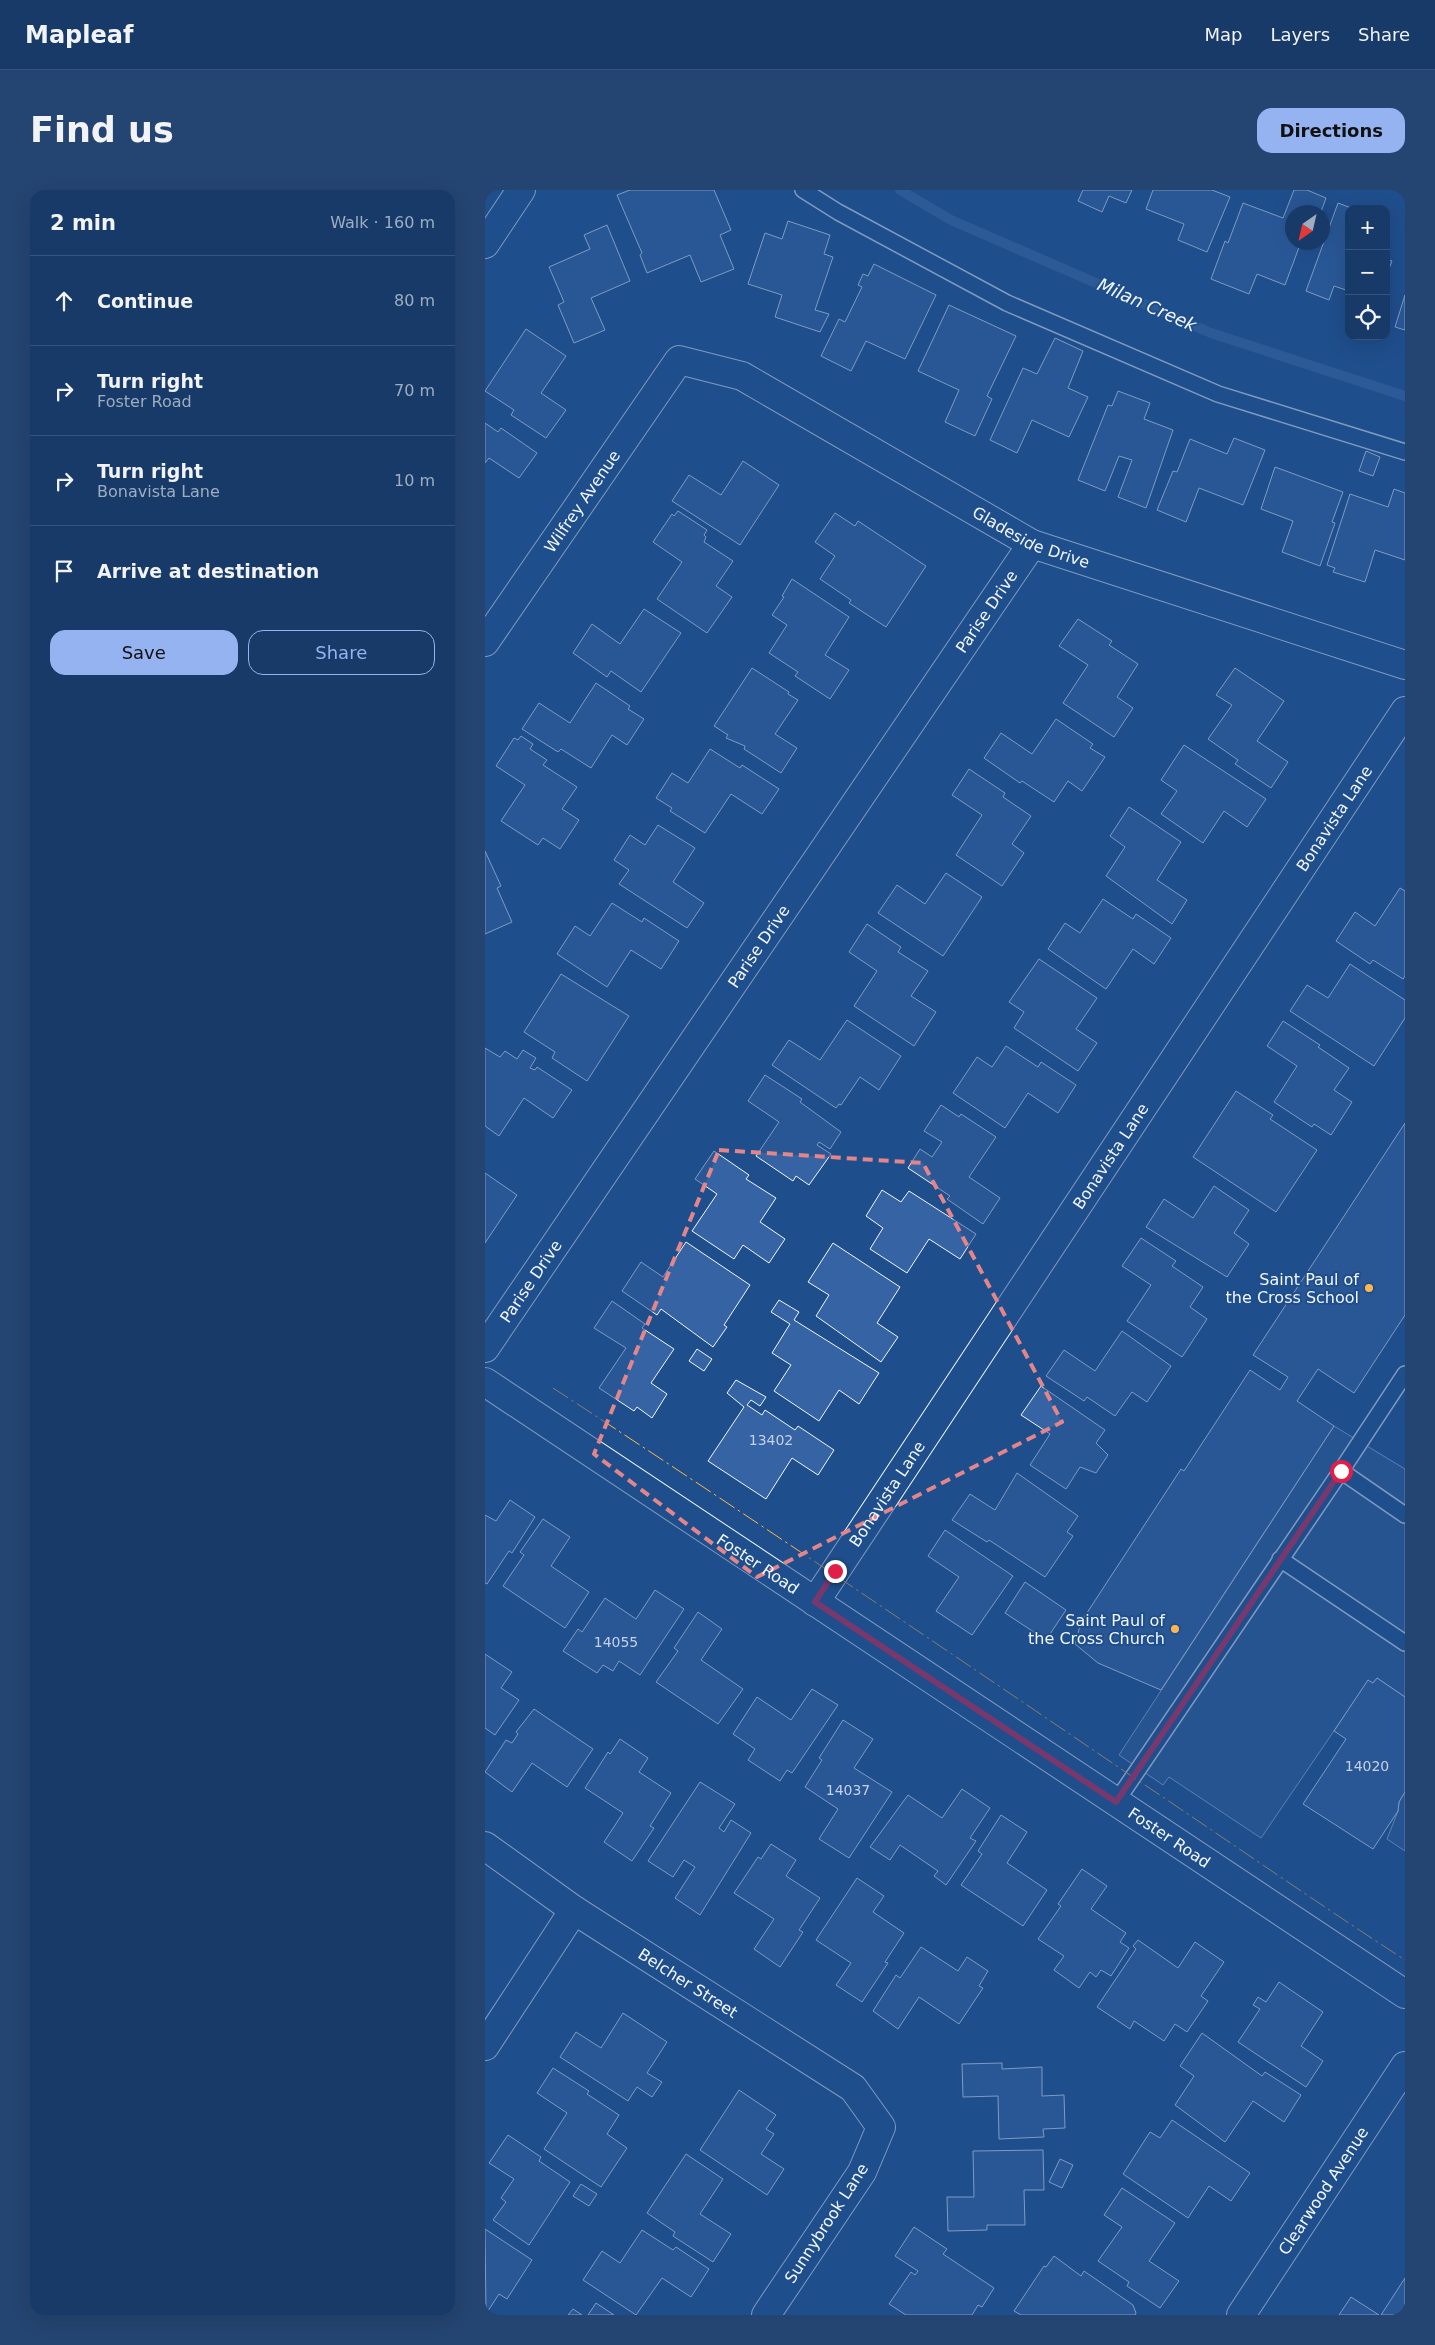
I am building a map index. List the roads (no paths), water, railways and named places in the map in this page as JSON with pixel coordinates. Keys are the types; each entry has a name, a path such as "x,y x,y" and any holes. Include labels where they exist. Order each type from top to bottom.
{"street":[{"path":"485,244 521,190"},
{"name":"Gladeside Drive","path":"679,360 742,376 1032,544 1405,665"},
{"name":"Wilfrey Avenue","path":"485,642 679,360"},
{"name":"Parise Drive","path":"485,1348 1032,544"},
{"name":"Bonavista Lane","path":"815,1602 1405,711"},
{"name":"Foster Road","path":"485,1382 1405,1994"},
{"name":"Belcher Street","path":"485,1846 574,1910 853,2088 881,2127"},
{"path":"485,2046 574,1910"},
{"name":"Clearwood Avenue","path":"1241,2315 1405,2066"},
{"name":"Sunnybrook Lane","path":"766,2315 862,2172 881,2127"}],"lane":[{"path":"803,190 838,212 1025,311 1218,394 1405,452"},
{"path":"1116,1802 1199,1682 1280,1558 1341,1471 1405,1374"},
{"path":"1341,1471 1405,1515"},
{"path":"1280,1558 1405,1643"}],"waterway":[{"name":"Milan Creek","path":"900,190 951,220 1211,333 1405,396"}],"place":[{"name":"Saint Paul of the Cross School","path":"1369,1288"},
{"name":"Saint Paul of the Cross Church","path":"1175,1629"}]}
